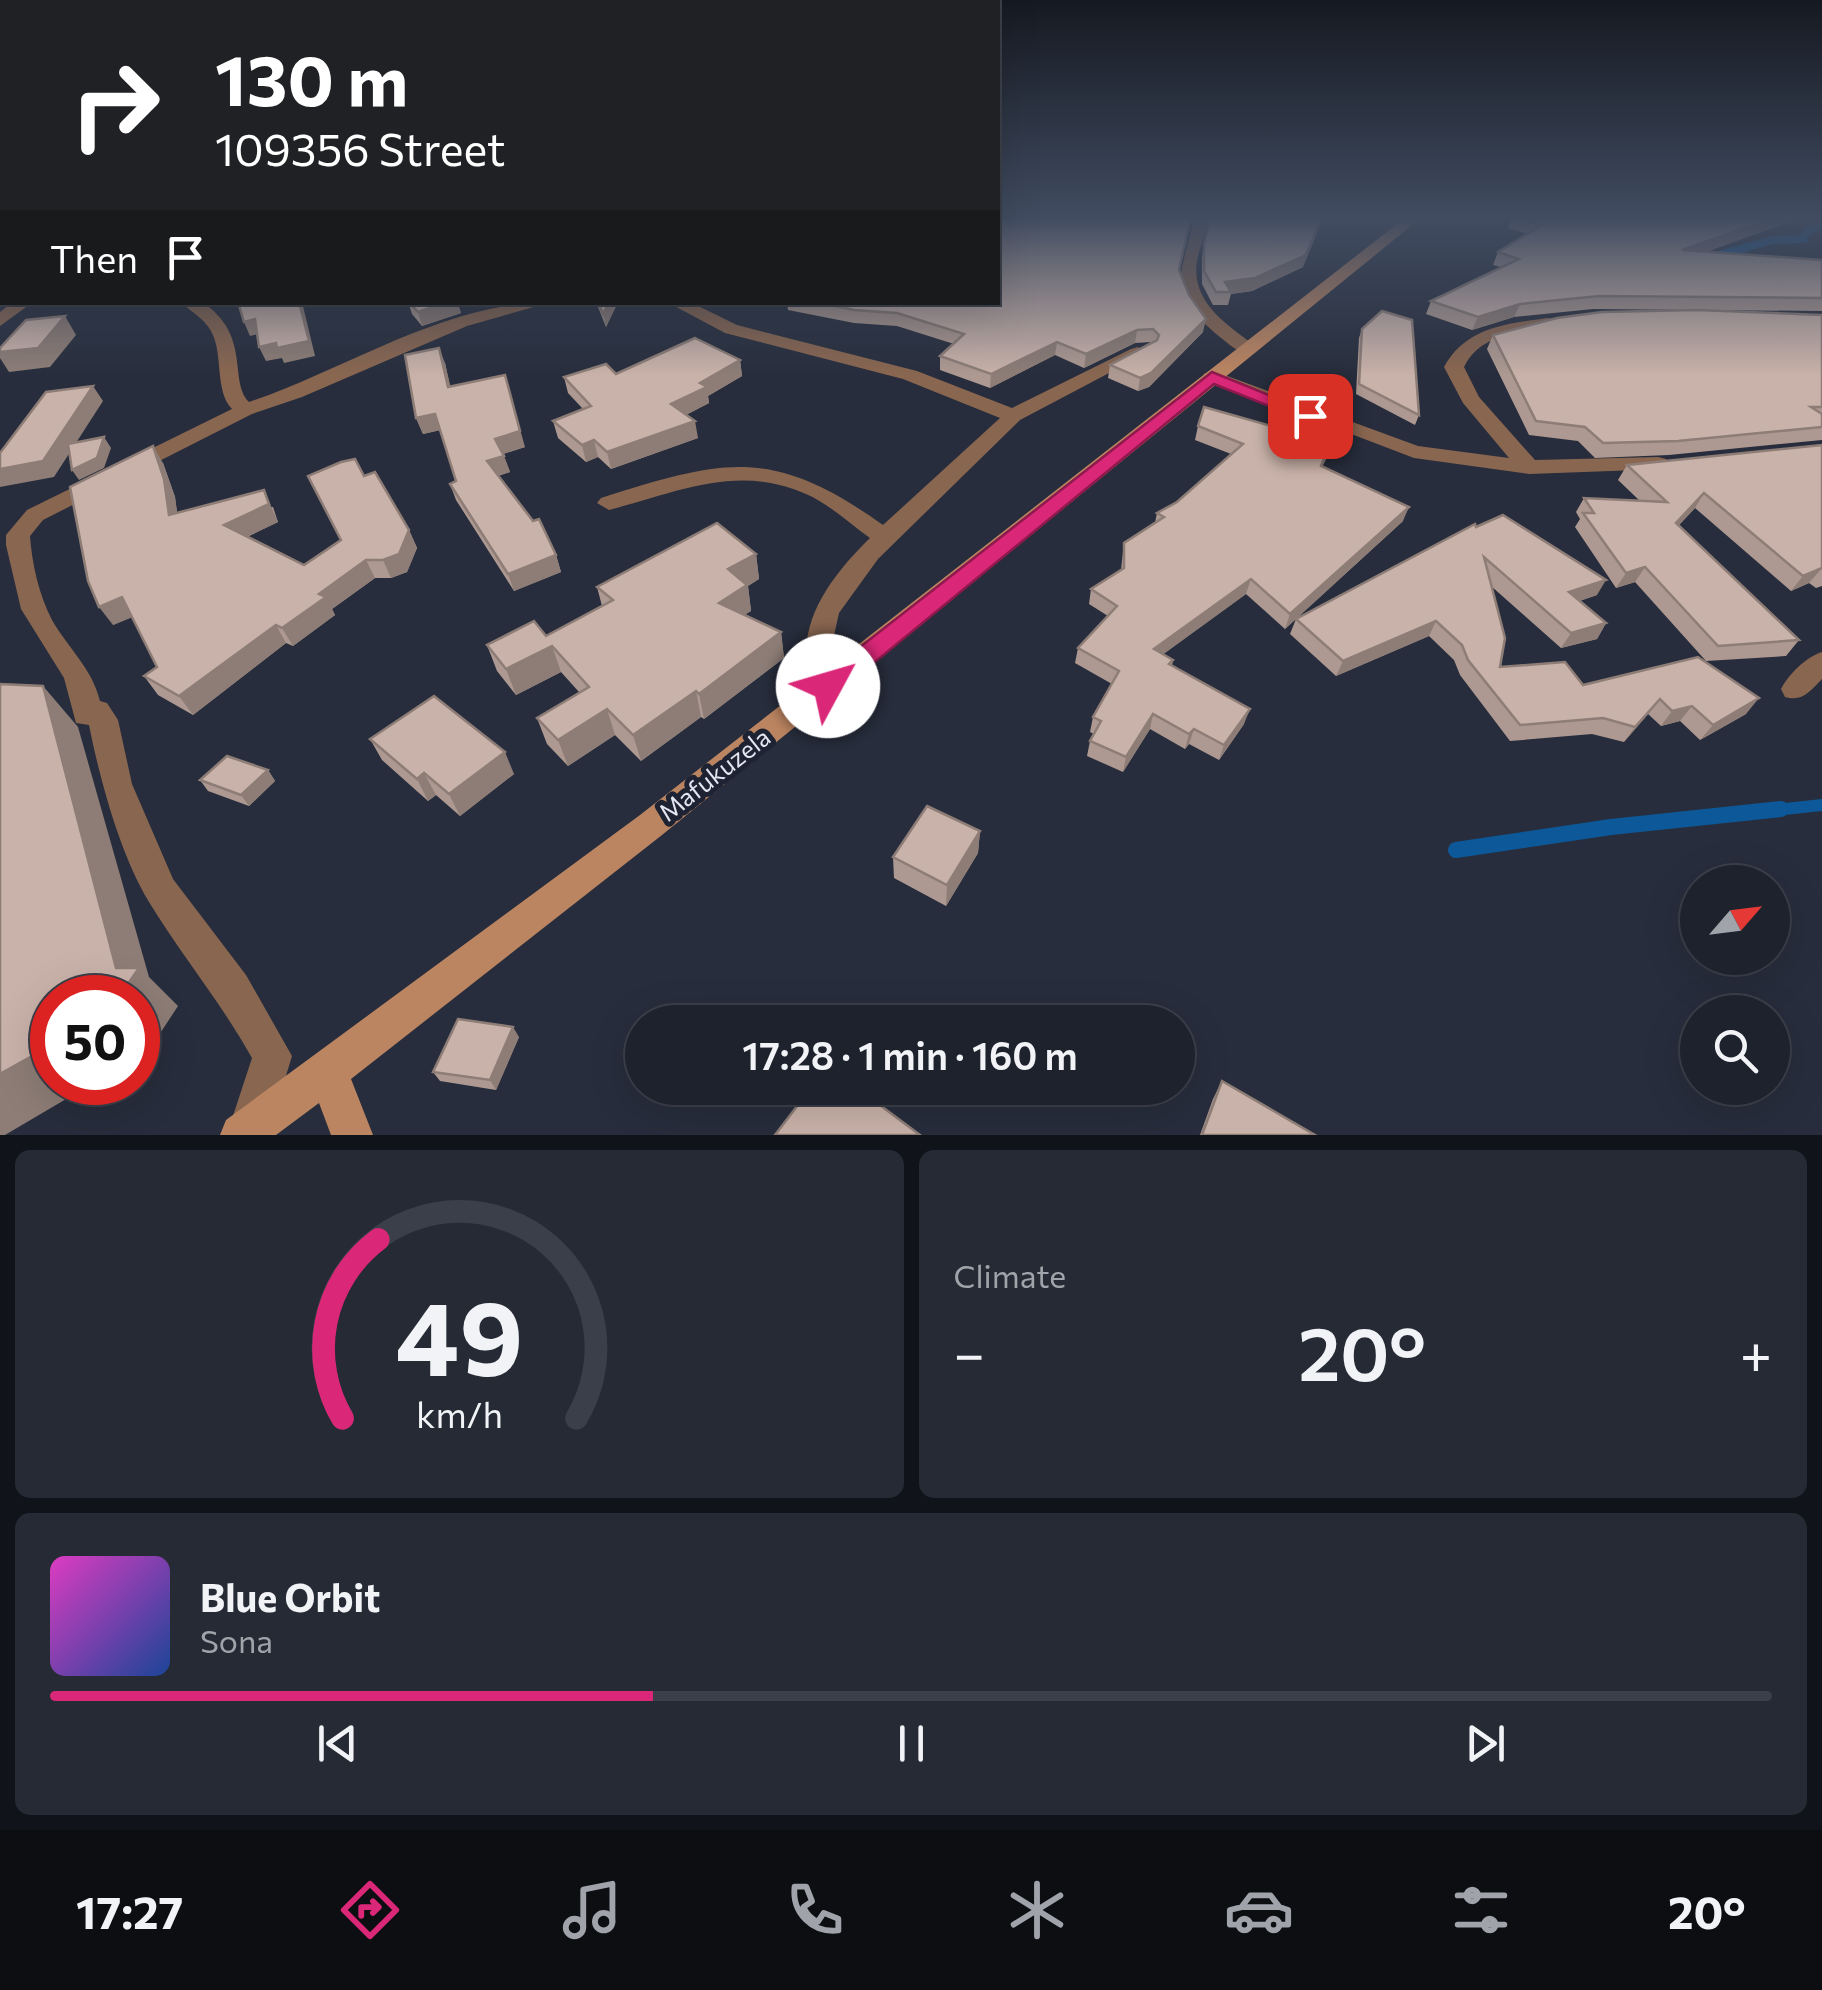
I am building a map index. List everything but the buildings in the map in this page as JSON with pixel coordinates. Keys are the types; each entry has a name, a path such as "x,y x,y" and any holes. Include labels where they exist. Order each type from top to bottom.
{"main road":[{"name":"Mafukuzela","path":"245,1132 828,686 1348,270"},
{"path":"328,1072 352,1135"}],"street":[{"path":"1189,270 1193,301 1247,349"},
{"path":"0,322 22,305"},
{"path":"193,305 218,322 227,343 233,398 245,410"},
{"path":"245,1132 272,1056 233,988 160,888 116,784 103,720 97,712 86,715 88,701 80,680 38,618 18,534 35,515 245,410 295,393 461,322 530,305"},
{"path":"681,305 730,329 910,374 1013,416"},
{"path":"1530,468 1470,399 1454,367 1460,349 1481,336 1566,320"},
{"path":"828,686 819,639 828,610 842,584 885,538 1013,416 1144,350"},
{"path":"1212,377 1414,452 1530,468 1688,462"},
{"path":"609,503 702,474 754,471 781,476 817,490 885,538"},
{"path":"1795,689 1822,662"}],"waterway":[{"path":"1757,812 1822,805"},
{"path":"1456,850 1611,827 1781,809"}],"route":[{"path":"828,686 1212,377 1310,416"}]}
